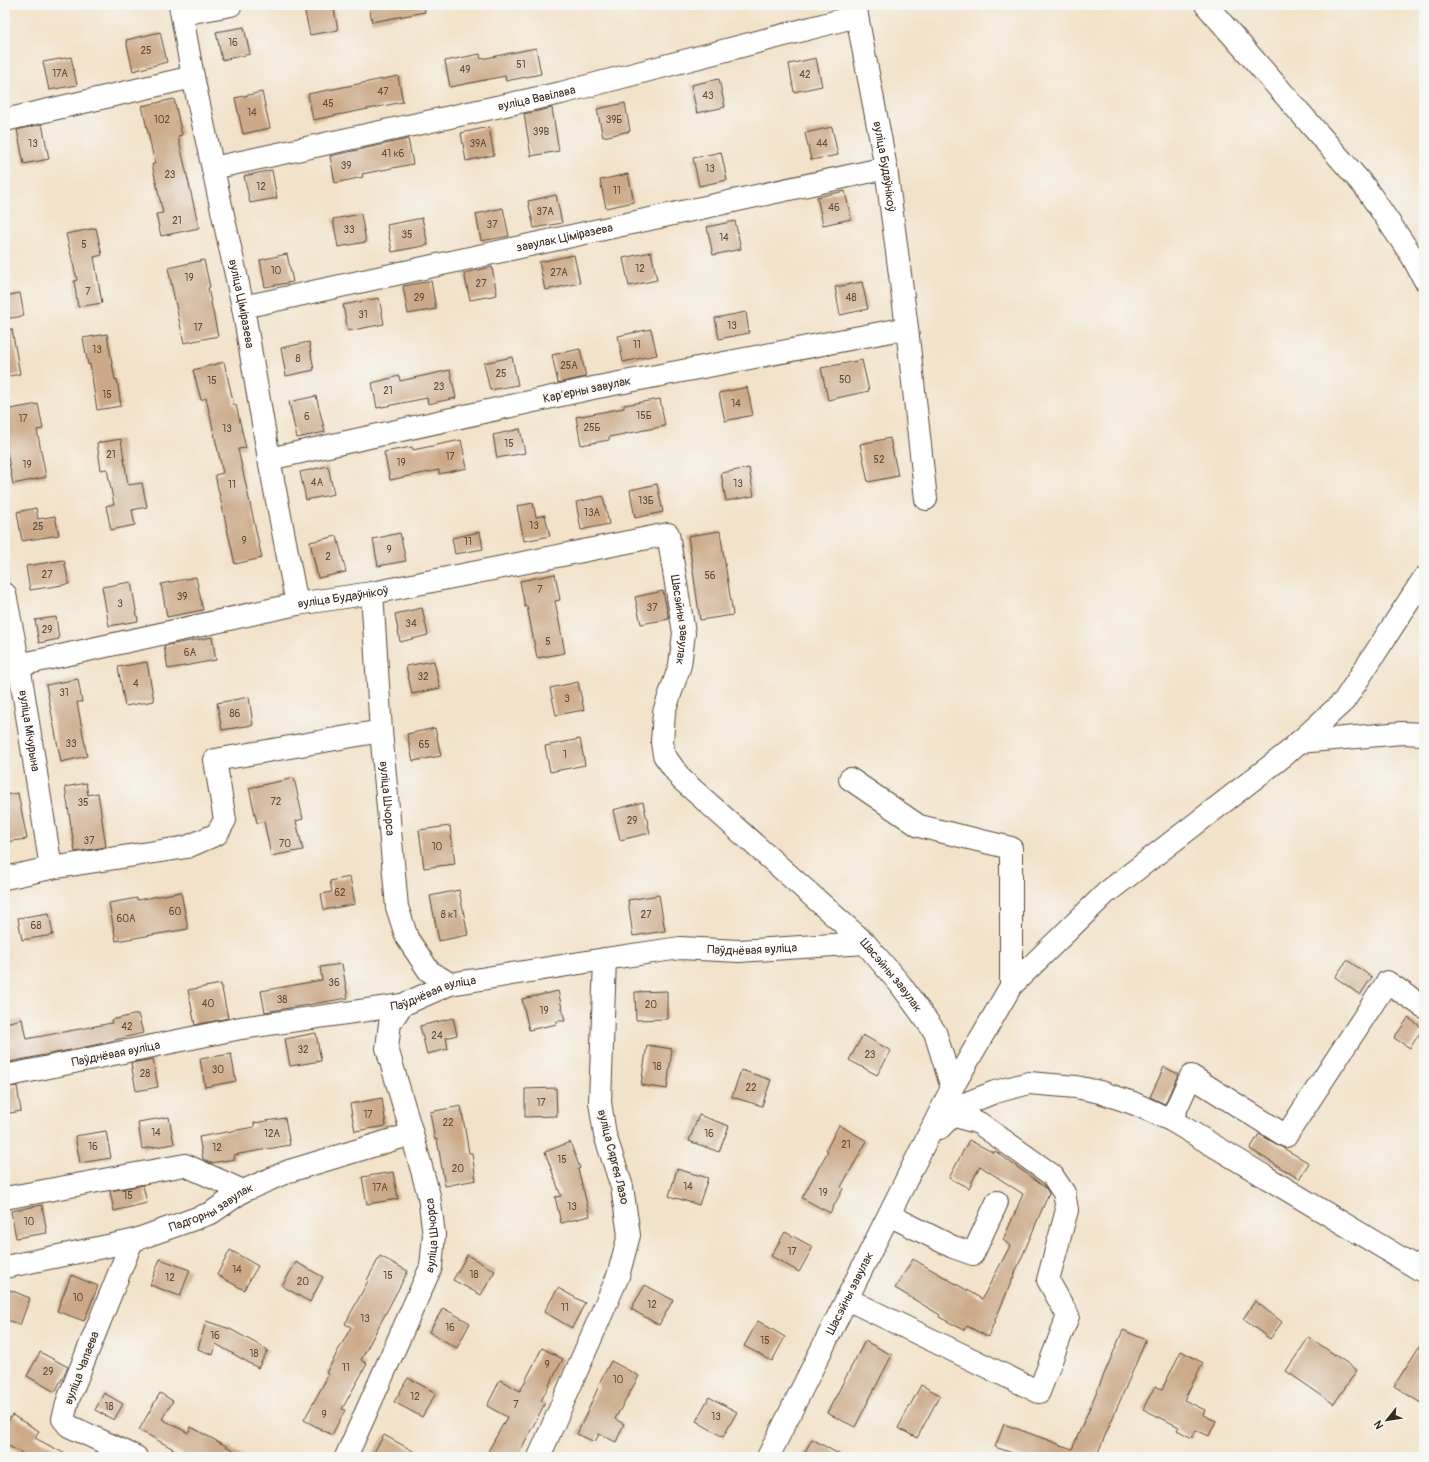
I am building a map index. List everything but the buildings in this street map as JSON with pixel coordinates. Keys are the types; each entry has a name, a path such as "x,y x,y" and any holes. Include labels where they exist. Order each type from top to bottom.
{"street":[{"path":"181,9 231,5"},
{"path":"1206,5 1365,187 1412,256 1424,279"},
{"name":"вуліца Ціміразева","path":"181,9 193,77 243,307 269,459 297,604"},
{"name":"вуліца Вавілава","path":"213,168 561,93 856,10"},
{"name":"вуліца Будаўнікоў","path":"856,10 886,168 907,328 926,499"},
{"path":"5,120 193,77"},
{"name":"завулак Ціміразева","path":"243,307 886,168"},
{"name":"Карʼерны завулак","path":"269,459 593,388 907,328"},
{"name":"вуліца Будаўнікоў","path":"19,665 297,604 372,593 668,534"},
{"name":"Шасэйны завулак","path":"668,534 684,633 680,665 664,712 662,742 664,755 680,779 865,943 900,984 935,1032 952,1088 768,1457"},
{"path":"952,1088 1012,986 1106,893 1286,754 1344,701 1424,578"},
{"name":"вуліца Шчорса","path":"372,593 381,731 397,907 407,938 430,971 450,984"},
{"name":"вуліца Мічурына","path":"5,594 19,665 51,868"},
{"path":"5,878 51,868 187,847 217,834 225,820 215,760 381,731"},
{"path":"1299,742 1402,733 1424,734"},
{"path":"850,779 919,826 1010,848 1012,986"},
{"name":"Паўднёвая вуліца","path":"5,1076 241,1028 402,1005 450,984 605,959 680,948 739,950 865,943"},
{"name":"вуліца Сяргея Лазо","path":"539,1457 618,1276 629,1235 622,1187 605,1135 600,1102 605,959"},
{"path":"1171,1120 1191,1076 1286,1136 1387,982 1424,1006"},
{"name":"вуліца Шчорса","path":"346,1457 431,1267 434,1236 429,1196 387,1048 390,1023 402,1005"},
{"path":"924,1145 962,1105 995,1092 1029,1083 1076,1087 1100,1092 1133,1103 1171,1120 1424,1272"},
{"path":"847,1299 1039,1392 1068,1316 1048,1280 1067,1210 1064,1193 1052,1175 979,1123 952,1116"},
{"name":"Падгорны завулак","path":"5,1267 132,1241 211,1212 243,1190 289,1171 412,1134"},
{"path":"5,1198 186,1165 243,1190"},
{"path":"889,1215 953,1248 973,1254 997,1202"},
{"name":"вуліца Чапаева","path":"132,1241 68,1400 63,1419 69,1426 136,1457"}]}
